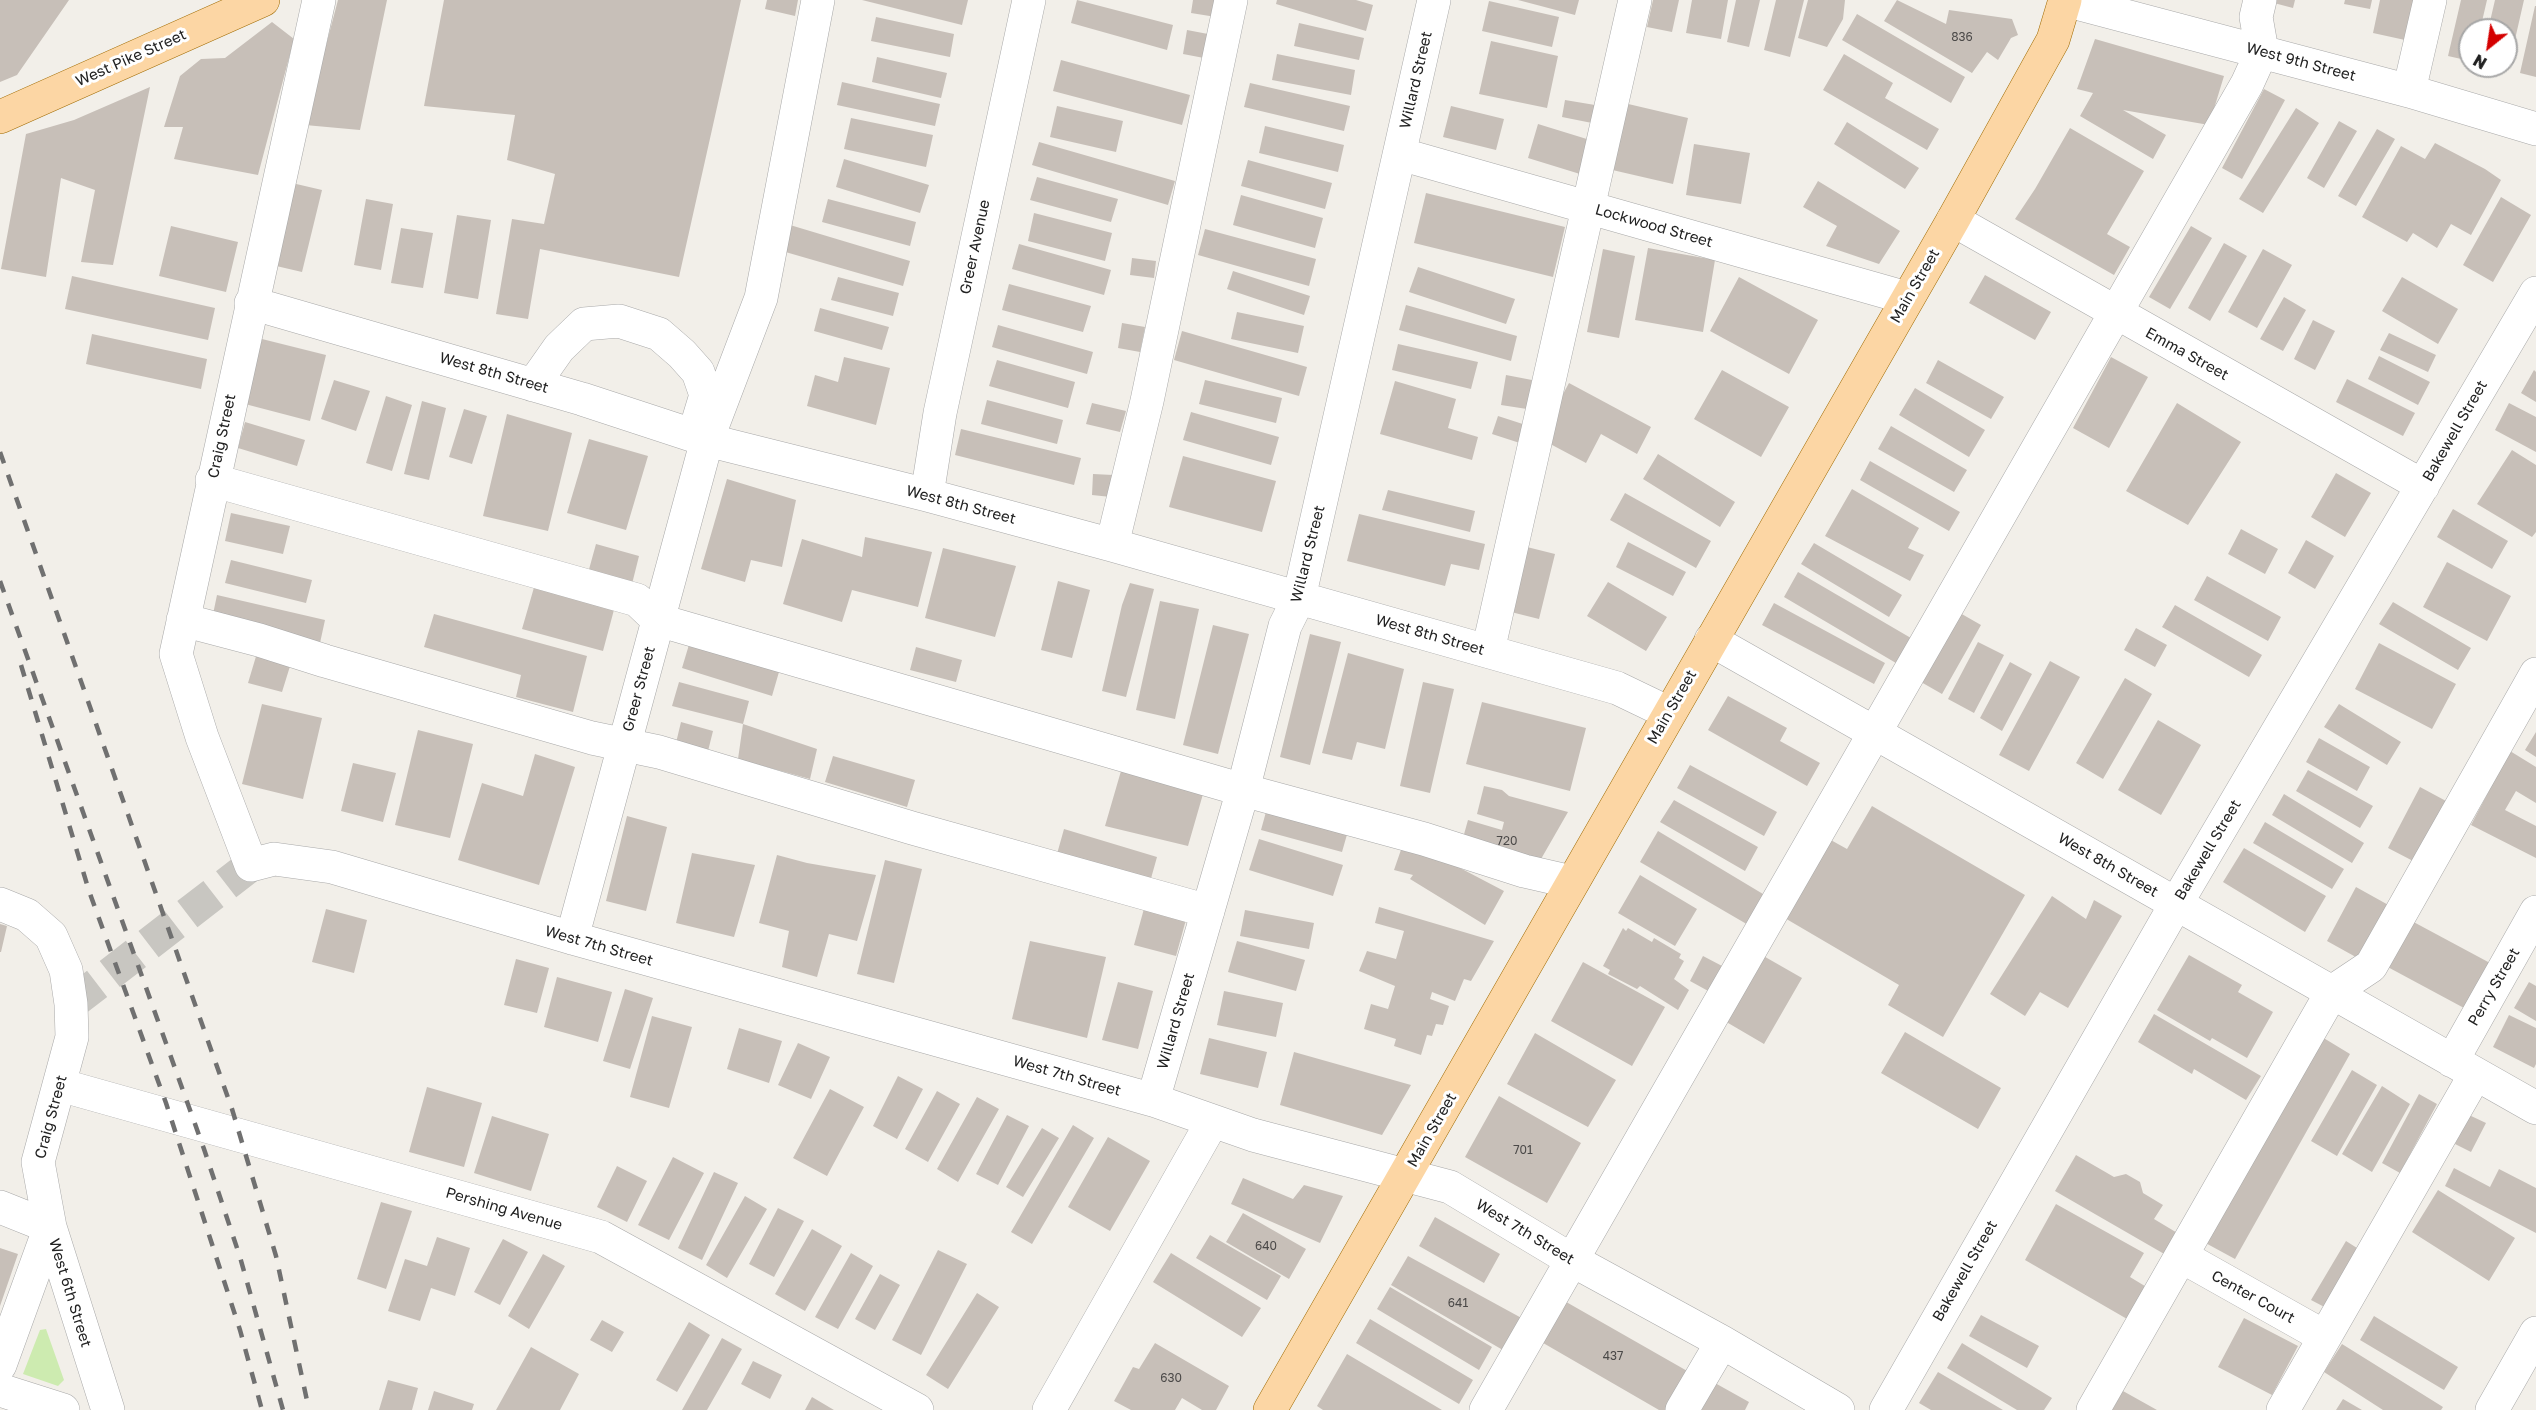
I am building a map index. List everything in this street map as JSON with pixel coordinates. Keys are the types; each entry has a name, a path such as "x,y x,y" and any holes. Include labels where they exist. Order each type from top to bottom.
{"main road":[{"name":"West Pike Street","path":"0,117 263,0"},
{"name":"Main Street","path":"1270,1410 1953,220 2053,40 2065,0"}],"street":[{"name":"Craig Street","path":"251,865 202,737 176,654 212,480 320,0"},
{"path":"701,438 761,298 818,0"},
{"name":"Greer Avenue","path":"927,495 942,402 1029,0"},
{"path":"1112,545 1147,401 1231,0"},
{"name":"Willard Street","path":"1153,1100 1243,789 1285,626 1299,598 1434,0"},
{"path":"1488,651 1635,0"},
{"name":"West 9th Street","path":"2065,0 2409,91 2536,129"},
{"path":"1486,1410 1570,1259 2247,84 2262,51 2256,17 2260,0"},
{"path":"2409,91 2430,0"},
{"name":"Lockwood Street","path":"1400,154 1907,298"},
{"name":"Emma Street","path":"1953,220 2423,486"},
{"name":"Bakewell Street","path":"1886,1410 2176,904 2536,293"},
{"name":"West 8th Street","path":"251,303 533,385 701,438 1112,545 1617,688 1669,713"},
{"path":"533,385 558,348 584,324 620,321 659,334 698,372 706,395 701,438"},
{"name":"Greer Street","path":"572,938 658,620 701,438"},
{"path":"212,480 637,600 658,620 1572,882"},
{"path":"183,620 259,639 325,661 394,679 592,738 624,744 1208,911"},
{"name":"West 8th Street","path":"1711,640 2536,1108"},
{"path":"2093,1410 2332,992 2371,966 2536,674"},
{"name":"West 7th Street","path":"251,865 274,859 332,867 572,938 1153,1100 1253,1135 1450,1187 1570,1259 1722,1342 1838,1410"},
{"name":"Craig Street","path":"0,904 27,915 51,936 66,970 71,1004 72,1037 38,1162 50,1227"},
{"name":"Perry Street","path":"2283,1410 2325,1337 2464,1068 2536,912"},
{"name":"Pershing Avenue","path":"60,1085 601,1237 917,1410"},
{"path":"1049,1410 1212,1122"},
{"name":"West 6th Street","path":"0,1207 50,1227 108,1410"},
{"path":"0,1365 50,1227"},
{"name":"Center Court","path":"2181,1256 2325,1337"},
{"path":"2492,1410 2536,1333"},
{"path":"1682,1410 1722,1342"},
{"path":"0,1390 63,1410"}],"green space":[{"path":"46,1329 64,1380 58,1386 23,1374 40,1330"}],"building":[{"path":"0,0 69,0 17,75 0,82"},
{"path":"338,0 387,0 360,130 305,125"},
{"path":"444,0 741,0 679,277 540,249 528,319 496,314 512,219 544,224 555,174 507,160 515,115 424,106"},
{"path":"767,0 798,0 795,16 765,9"},
{"path":"862,0 968,0 962,25"},
{"path":"1077,0 1173,25 1167,50 1071,23"},
{"path":"1193,0 1218,0 1216,17 1191,13"},
{"path":"1277,0 1356,0 1373,5 1366,31 1276,4"},
{"path":"1518,0 1579,0 1575,15"},
{"path":"1653,0 1679,0 1672,32 1647,27"},
{"path":"1692,0 1728,0 1721,39 1686,33"},
{"path":"1736,0 1760,0 1749,47 1727,42"},
{"path":"1776,0 1804,0 1790,57 1764,50"},
{"path":"1808,0 1845,0 1843,19 1827,47 1798,38"},
{"path":"1897,0 1946,24 1949,10 2012,19 2018,35 2011,38 1998,60 1987,52 1972,73 1884,21"},
{"path":"2275,0 2295,0 2293,8 2274,3"},
{"path":"2345,0 2372,0 2370,9 2344,4"},
{"path":"2380,0 2414,0 2405,40 2373,33"},
{"path":"2461,0 2487,0 2483,18 2458,18 2458,58 2448,56"},
{"path":"2495,0 2524,0 2518,26 2518,18 2491,18"},
{"path":"1489,1 1559,17 1552,47 1482,31"},
{"path":"2536,6 2536,77 2520,73"},
{"path":"1857,14 1965,77 1951,103 1842,40"},
{"path":"876,17 954,34 950,57 871,41"},
{"path":"272,22 294,39 258,175 174,159 183,127 164,127 180,76 201,59 225,58"},
{"path":"1299,23 1364,38 1359,60 1294,46"},
{"path":"1187,30 1208,34 1204,58 1183,54"},
{"path":"2095,39 2224,76 2209,125 2123,110 2166,135 2153,159 2080,116 2093,93 2077,89"},
{"path":"1491,41 1558,56 1547,108 1479,94"},
{"path":"1277,54 1355,70 1351,95 1272,80"},
{"path":"1844,54 1893,83 1885,98 1939,129 1927,150 1823,90"},
{"path":"877,57 947,73 941,98 872,82"},
{"path":"1061,60 1190,95 1182,125 1053,91"},
{"path":"842,82 940,104 935,126 837,105"},
{"path":"1250,83 1350,106 1344,131 1244,107"},
{"path":"150,87 113,265 81,262 95,190 61,178 46,277 1,269 26,134 74,120"},
{"path":"2264,89 2285,100 2242,179 2222,168"},
{"path":"1565,100 1595,105 1592,123 1562,117"},
{"path":"1624,103 1688,118 1673,184 1608,169"},
{"path":"1057,106 1123,121 1116,152 1050,137"},
{"path":"1451,106 1504,119 1496,150 1443,137"},
{"path":"2296,108 2319,123 2263,213 2239,199"},
{"path":"851,118 933,135 926,167 844,149"},
{"path":"2339,121 2357,131 2324,188 2307,178"},
{"path":"1847,122 1919,168 1905,189 1834,144"},
{"path":"1538,124 1590,140 1580,174 1528,158"},
{"path":"1265,126 1344,145 1338,172 1259,153"},
{"path":"2070,128 2144,171 2107,234 2130,247 2114,275 2015,219"},
{"path":"2377,129 2395,139 2356,206 2338,196"},
{"path":"1039,142 1175,181 1168,205 1032,165"},
{"path":"2435,143 2501,180 2471,235 2451,224 2437,248 2413,233 2407,242 2362,217 2401,146 2425,159"},
{"path":"1694,144 1750,153 1741,204 1686,195"},
{"path":"844,159 929,185 920,213 836,187"},
{"path":"1248,160 1332,183 1325,209 1241,186"},
{"path":"1037,177 1118,199 1111,222 1030,200"},
{"path":"1818,181 1900,231 1879,264 1826,246 1837,226 1803,207"},
{"path":"292,183 322,190 302,272 272,265"},
{"path":"1426,193 1565,227 1553,277 1414,243"},
{"path":"1241,195 1323,218 1315,248 1233,225"},
{"path":"2501,197 2531,215 2493,282 2463,265"},
{"path":"366,199 393,204 381,270 354,265"},
{"path":"828,199 916,222 910,246 822,222"},
{"path":"1034,213 1112,233 1105,261 1028,241"},
{"path":"457,215 491,220 478,299 444,293"},
{"path":"790,225 910,261 903,286 782,251"},
{"path":"171,226 238,242 226,292 159,276"},
{"path":"2191,226 2212,238 2170,309 2149,297"},
{"path":"401,228 433,233 423,288 391,283"},
{"path":"1205,229 1316,259 1309,286 1198,255"},
{"path":"2224,243 2247,256 2210,321 2188,308"},
{"path":"1019,244 1111,270 1104,295 1012,269"},
{"path":"1648,248 1715,260 1703,332 1635,320"},
{"path":"1603,249 1635,256 1619,338 1587,332"},
{"path":"2263,249 2292,265 2257,328 2228,312"},
{"path":"1132,258 1156,261 1154,278 1130,275"},
{"path":"1418,267 1515,299 1506,324 1409,292"},
{"path":"1233,271 1310,296 1304,315 1227,289"},
{"path":"1985,275 2051,312 2035,340 1969,303"},
{"path":"72,276 215,308 208,340 65,309"},
{"path":"838,277 899,293 893,316 831,300"},
{"path":"1739,277 1818,320 1789,374 1710,331"},
{"path":"2402,277 2458,309 2438,344 2382,311"},
{"path":"1009,284 1091,306 1083,332 1002,310"},
{"path":"2284,297 2306,310 2283,351 2260,339"},
{"path":"1406,305 1517,336 1511,361 1399,330"},
{"path":"820,308 889,327 882,350 814,331"},
{"path":"1237,312 1304,326 1298,353 1231,339"},
{"path":"2313,320 2335,331 2315,370 2294,359"},
{"path":"1122,323 1145,327 1140,352 1118,348"},
{"path":"998,325 1093,352 1087,374 992,347"},
{"path":"1182,331 1307,367 1299,396 1174,360"},
{"path":"2389,333 2436,355 2428,372 2380,350"},
{"path":"92,334 207,359 201,389 86,364"},
{"path":"262,339 326,355 310,421 245,404"},
{"path":"1398,344 1478,362 1471,389 1392,370"},
{"path":"2379,356 2430,382 2418,405 2368,379"},
{"path":"844,357 890,368 876,425 807,406 815,375 838,382"},
{"path":"2111,357 2148,377 2109,448 2073,428"},
{"path":"997,360 1075,382 1068,408 989,386"},
{"path":"1938,360 2004,397 1991,419 1926,383"},
{"path":"1722,370 1789,407 1761,457 1694,419"},
{"path":"2534,370 2536,372 2536,402 2521,393"},
{"path":"1506,375 1532,380 1527,409 1501,405"},
{"path":"2347,379 2415,413 2403,436 2336,402"},
{"path":"334,380 370,391 356,431 321,419"},
{"path":"1205,380 1282,398 1276,423 1199,404"},
{"path":"1395,381 1456,399 1448,428 1478,437 1472,460 1380,434"},
{"path":"1569,383 1651,427 1637,454 1601,434 1586,463 1539,438"},
{"path":"1915,388 1985,430 1969,457 1899,415"},
{"path":"386,396 412,405 392,471 366,463"},
{"path":"987,400 1063,420 1057,444 981,424"},
{"path":"422,401 446,408 429,480 404,474"},
{"path":"1092,403 1126,411 1120,432 1086,424"},
{"path":"2177,403 2241,442 2188,525 2126,491"},
{"path":"2509,403 2536,417 2536,452 2495,430"},
{"path":"464,409 487,416 472,464 449,457"},
{"path":"1191,412 1279,437 1271,465 1183,440"},
{"path":"507,414 572,433 548,531 483,516"},
{"path":"1498,416 1532,427 1526,445 1492,434"},
{"path":"245,422 305,440 297,466 238,448"},
{"path":"1891,426 1967,470 1954,492 1878,449"},
{"path":"961,429 1081,458 1074,485 955,455"},
{"path":"589,439 648,456 626,530 567,513"},
{"path":"2512,450 2536,465 2536,532 2532,537 2477,504"},
{"path":"1658,454 1735,502 1720,527 1643,479"},
{"path":"1183,456 1276,481 1262,532 1169,507"},
{"path":"1870,461 1960,512 1949,531 1860,480"},
{"path":"2336,473 2371,493 2345,537 2311,517"},
{"path":"1093,474 1113,475 1111,497 1092,495"},
{"path":"727,479 796,500 782,567 751,560 745,582 701,569"},
{"path":"1852,489 1919,528 1908,548 1924,555 1910,581 1825,536"},
{"path":"1388,490 1475,511 1470,532 1382,510"},
{"path":"1625,493 1711,541 1696,568 1610,520"},
{"path":"2453,509 2508,541 2492,569 2437,537"},
{"path":"231,513 290,526 283,554 225,541"},
{"path":"1359,514 1485,544 1479,570 1451,564 1445,586 1347,561"},
{"path":"2241,529 2278,549 2265,574 2228,554"},
{"path":"865,537 932,552 918,607 852,590 842,622 783,604 802,539 862,557"},
{"path":"2306,540 2334,556 2315,589 2288,573"},
{"path":"1628,542 1686,572 1673,596 1616,567"},
{"path":"1814,543 1902,595 1889,617 1801,564"},
{"path":"596,544 639,556 632,584 588,573"},
{"path":"1527,547 1555,554 1539,619 1511,612"},
{"path":"943,548 1016,566 995,637 925,618"},
{"path":"231,560 312,580 306,603 225,583"},
{"path":"2447,562 2511,596 2487,641 2423,607"},
{"path":"1798,572 1916,641 1901,666 1784,597"},
{"path":"2207,576 2281,617 2268,641 2194,600"},
{"path":"1058,581 1090,590 1072,658 1041,650"},
{"path":"1608,582 1667,617 1646,651 1587,616"},
{"path":"1130,583 1154,589 1126,697 1102,691 1122,605"},
{"path":"535,584 615,606 603,651 522,629"},
{"path":"217,595 325,620 320,643 212,619"},
{"path":"1160,601 1199,609 1175,719 1136,710"},
{"path":"2393,602 2471,648 2458,670 2379,624"},
{"path":"1774,603 1885,663 1874,684 1762,625"},
{"path":"2175,605 2262,655 2249,677 2162,627"},
{"path":"1960,613 1981,625 1942,694 1921,682"},
{"path":"434,614 587,656 573,712 516,697 521,675 424,647"},
{"path":"1213,625 1249,634 1218,754 1183,745"},
{"path":"2136,628 2167,645 2155,667 2124,650"},
{"path":"1310,634 1341,642 1310,765 1280,757"},
{"path":"691,638 781,665 772,696 682,668"},
{"path":"1978,642 2004,655 1974,713 1948,699"},
{"path":"2379,643 2456,684 2432,729 2355,689"},
{"path":"916,647 962,660 956,682 910,670"},
{"path":"257,653 291,663 282,692 248,683"},
{"path":"1348,653 1404,669 1385,749 1357,742 1352,760 1322,753"},
{"path":"2050,661 2080,677 2029,771 1999,755"},
{"path":"2010,662 2032,674 2002,731 1980,718"},
{"path":"2125,678 2152,694 2103,779 2076,763"},
{"path":"679,682 749,701 743,724 672,706"},
{"path":"1423,682 1454,689 1430,793 1400,786"},
{"path":"1728,696 1787,728 1780,741 1820,763 1807,786 1708,730"},
{"path":"1482,702 1586,728 1570,791 1466,764"},
{"path":"262,704 322,718 303,799 242,784"},
{"path":"2339,704 2401,742 2387,765 2324,727"},
{"path":"2158,720 2201,745 2161,815 2118,790"},
{"path":"681,722 713,731 707,755 675,747"},
{"path":"743,724 817,749 810,779 738,759"},
{"path":"418,730 473,744 450,838 395,825"},
{"path":"2536,732 2536,757 2525,750"},
{"path":"2319,738 2370,767 2357,791 2306,762"},
{"path":"2510,751 2536,767 2536,803 2516,791 2505,810 2536,826 2536,858 2471,825"},
{"path":"535,754 575,767 539,885 458,860 482,783 523,796"},
{"path":"833,756 915,780 907,807 825,782"},
{"path":"353,763 396,773 383,822 341,811"},
{"path":"1690,765 1777,812 1764,836 1677,788"},
{"path":"2308,770 2373,806 2360,828 2296,791"},
{"path":"1121,771 1203,794 1188,846 1105,826"},
{"path":"1484,786 1502,790 1509,796 1568,812 1537,866 1461,845 1468,820 1502,830 1504,822 1477,814"},
{"path":"2420,787 2446,801 2415,862 2388,848"},
{"path":"2284,794 2364,843 2352,863 2272,815"},
{"path":"1674,800 1758,847 1745,871 1660,822"},
{"path":"1269,801 1350,824 1342,852 1261,830"},
{"path":"1872,806 2025,895 1943,1037 1888,1005 1899,985 1783,917 1829,839 1847,849"},
{"path":"627,816 667,827 646,911 606,901"},
{"path":"2265,822 2344,869 2332,889 2253,843"},
{"path":"1064,829 1157,857 1150,882 1057,854"},
{"path":"1658,831 1768,897 1750,926 1640,862"},
{"path":"1259,839 1343,865 1333,896 1249,870"},
{"path":"1403,844 1441,858 1504,891 1485,925 1410,879 1413,875 1394,870"},
{"path":"2244,848 2326,896 2305,932 2223,882"},
{"path":"692,853 755,865 734,937 676,923"},
{"path":"777,855 807,863 876,875 857,941 829,934 817,977 782,967 789,931 759,923"},
{"path":"885,860 922,869 894,983 857,974"},
{"path":"1640,875 1697,909 1675,946 1618,913"},
{"path":"2356,887 2392,907 2363,961 2327,941"},
{"path":"2052,896 2086,919 2094,900 2122,916 2068,1008 2040,992 2025,1016 1990,994"},
{"path":"1145,905 1187,916 1176,956 1134,945"},
{"path":"1379,907 1494,941 1471,981 1464,979 1455,1001 1432,992 1430,999 1449,1006 1443,1025 1436,1024 1432,1036 1427,1035 1421,1055 1394,1046 1396,1039 1364,1029 1371,1004 1388,1009 1395,986 1359,971 1367,951 1396,959 1404,931 1375,923"},
{"path":"326,909 367,920 354,973 312,962"},
{"path":"1245,910 1314,923 1309,949 1240,936"},
{"path":"2408,919 2490,963 2464,1008 2384,965"},
{"path":"0,924 7,926 1,952 0,952"},
{"path":"1623,928 1626,931 1628,928 1652,942 1654,938 1681,954 1679,958 1684,961 1674,979 1689,990 1678,1010 1640,986 1637,989 1608,974 1610,970 1603,966"},
{"path":"1030,941 1106,957 1087,1038 1012,1019"},
{"path":"1237,941 1305,960 1296,991 1228,972"},
{"path":"1760,954 1802,978 1764,1044 1723,1020"},
{"path":"2189,955 2242,985 2238,992 2273,1012 2247,1058 2212,1038 2210,1041 2157,1010"},
{"path":"1703,956 1724,967 1710,992 1690,981"},
{"path":"516,959 549,968 537,1013 504,1005"},
{"path":"1583,962 1665,1007 1632,1066 1551,1021"},
{"path":"557,977 612,992 598,1042 544,1027"},
{"path":"1118,982 1153,991 1138,1049 1102,1040"},
{"path":"2529,982 2536,986 2536,1021 2514,1008"},
{"path":"625,989 653,998 630,1069 603,1061"},
{"path":"1224,991 1283,1003 1276,1037 1217,1025"},
{"path":"2154,1014 2261,1076 2246,1100 2194,1069 2192,1074 2138,1042"},
{"path":"2509,1015 2536,1028 2534,1068 2493,1047"},
{"path":"652,1016 692,1027 669,1108 630,1097"},
{"path":"739,1028 782,1041 769,1083 727,1069"},
{"path":"1905,1032 2001,1088 1978,1129 1881,1073"},
{"path":"1535,1033 1616,1080 1588,1127 1507,1084"},
{"path":"2317,1034 2350,1054 2235,1259 2200,1240"},
{"path":"1209,1038 1267,1052 1258,1088 1200,1074"},
{"path":"798,1043 830,1057 811,1099 778,1085"},
{"path":"1294,1052 1411,1085 1382,1135 1280,1105"},
{"path":"2352,1070 2377,1085 2337,1156 2311,1141"},
{"path":"898,1076 923,1089 897,1139 873,1126"},
{"path":"2382,1086 2410,1104 2372,1172 2342,1154"},
{"path":"427,1087 482,1103 464,1167 409,1152"},
{"path":"830,1089 864,1107 827,1176 793,1158"},
{"path":"937,1091 960,1104 928,1162 905,1149"},
{"path":"2419,1094 2437,1104 2400,1173 2382,1163"},
{"path":"1499,1096 1581,1143 1547,1203 1465,1157"},
{"path":"977,1097 999,1109 958,1182 937,1169"},
{"path":"1007,1115 1029,1126 998,1185 976,1174"},
{"path":"2469,1115 2486,1123 2471,1152 2455,1144"},
{"path":"492,1116 549,1134 531,1191 474,1173"},
{"path":"1073,1125 1094,1138 1032,1244 1011,1232"},
{"path":"1042,1128 1059,1138 1023,1197 1006,1187"},
{"path":"1108,1137 1150,1161 1110,1231 1068,1207"},
{"path":"2076,1155 2114,1177 2126,1174 2140,1182 2143,1193 2163,1205 2154,1219 2179,1234 2166,1255 2055,1191"},
{"path":"673,1157 704,1173 669,1240 638,1225"},
{"path":"617,1166 647,1181 627,1222 597,1207"},
{"path":"2454,1168 2490,1187 2499,1169 2536,1188 2536,1233 2445,1186"},
{"path":"714,1172 738,1183 702,1260 678,1248"},
{"path":"1243,1178 1293,1199 1304,1185 1343,1196 1320,1243 1231,1204"},
{"path":"2438,1190 2515,1238 2489,1281 2412,1232"},
{"path":"745,1196 767,1209 727,1278 706,1265"},
{"path":"381,1202 412,1211 386,1289 357,1279"},
{"path":"2056,1204 2144,1253 2130,1277 2153,1291 2134,1323 2025,1260"},
{"path":"778,1208 804,1221 774,1277 749,1264"},
{"path":"1243,1213 1306,1249 1289,1279 1226,1242"},
{"path":"1435,1217 1500,1254 1484,1283 1419,1246"},
{"path":"812,1229 842,1246 805,1311 775,1294"},
{"path":"1210,1235 1281,1276 1267,1300 1196,1258"},
{"path":"437,1237 470,1248 455,1296 431,1288 420,1321 388,1311 405,1259 427,1266"},
{"path":"503,1239 528,1252 500,1305 474,1292"},
{"path":"2346,1241 2368,1255 2334,1312 2311,1300"},
{"path":"0,1248 18,1254 0,1306"},
{"path":"938,1250 967,1264 921,1355 892,1340"},
{"path":"851,1253 873,1266 838,1329 815,1317"},
{"path":"1171,1253 1261,1308 1242,1337 1153,1282"},
{"path":"543,1254 565,1266 529,1329 508,1316"},
{"path":"1408,1256 1527,1321 1508,1353 1391,1285"},
{"path":"880,1274 900,1285 875,1330 855,1319"},
{"path":"1390,1287 1492,1347 1479,1370 1377,1309"},
{"path":"977,1293 999,1307 948,1389 926,1375"},
{"path":"1561,1299 1689,1372 1667,1410 1659,1410 1538,1340"},
{"path":"1981,1315 2039,1346 2027,1368 1969,1336"},
{"path":"2374,1316 2458,1367 2444,1390 2360,1340"},
{"path":"2244,1318 2298,1346 2272,1395 2218,1367"},
{"path":"1370,1319 1473,1380 1459,1404 1356,1343"},
{"path":"602,1320 624,1332 612,1352 590,1340"},
{"path":"689,1322 710,1335 677,1392 656,1380"},
{"path":"722,1338 742,1349 707,1410 682,1410"},
{"path":"1155,1343 1229,1386 1216,1410 1202,1410 1182,1398 1175,1410 1131,1410 1114,1401 1133,1367 1139,1369"},
{"path":"1962,1343 2052,1398 2044,1410 2017,1410 1947,1368"},
{"path":"2342,1344 2443,1407 2441,1410 2383,1410 2324,1372"},
{"path":"531,1347 579,1374 560,1410 496,1410"},
{"path":"1347,1354 1442,1410 1323,1410 1317,1406"},
{"path":"753,1361 782,1375 770,1399 741,1384"},
{"path":"1938,1372 2003,1410 1931,1410 1919,1403"},
{"path":"388,1380 418,1388 412,1410 379,1410"},
{"path":"1715,1383 1749,1402 1745,1410 1700,1410"},
{"path":"434,1391 474,1404 472,1410 428,1410"},
{"path":"2123,1391 2157,1410 2112,1410"},
{"path":"812,1397 834,1410 805,1410"},
{"path":"2343,1399 2362,1410 2336,1410"}],"tunnel":[{"path":"71,1004 251,865"}],"railway":[{"path":"0,452 232,1109 276,1256 309,1410"},
{"path":"0,581 204,1149 240,1257 283,1410"},
{"path":"21,665 89,891 166,1103 240,1330 262,1410"}]}
